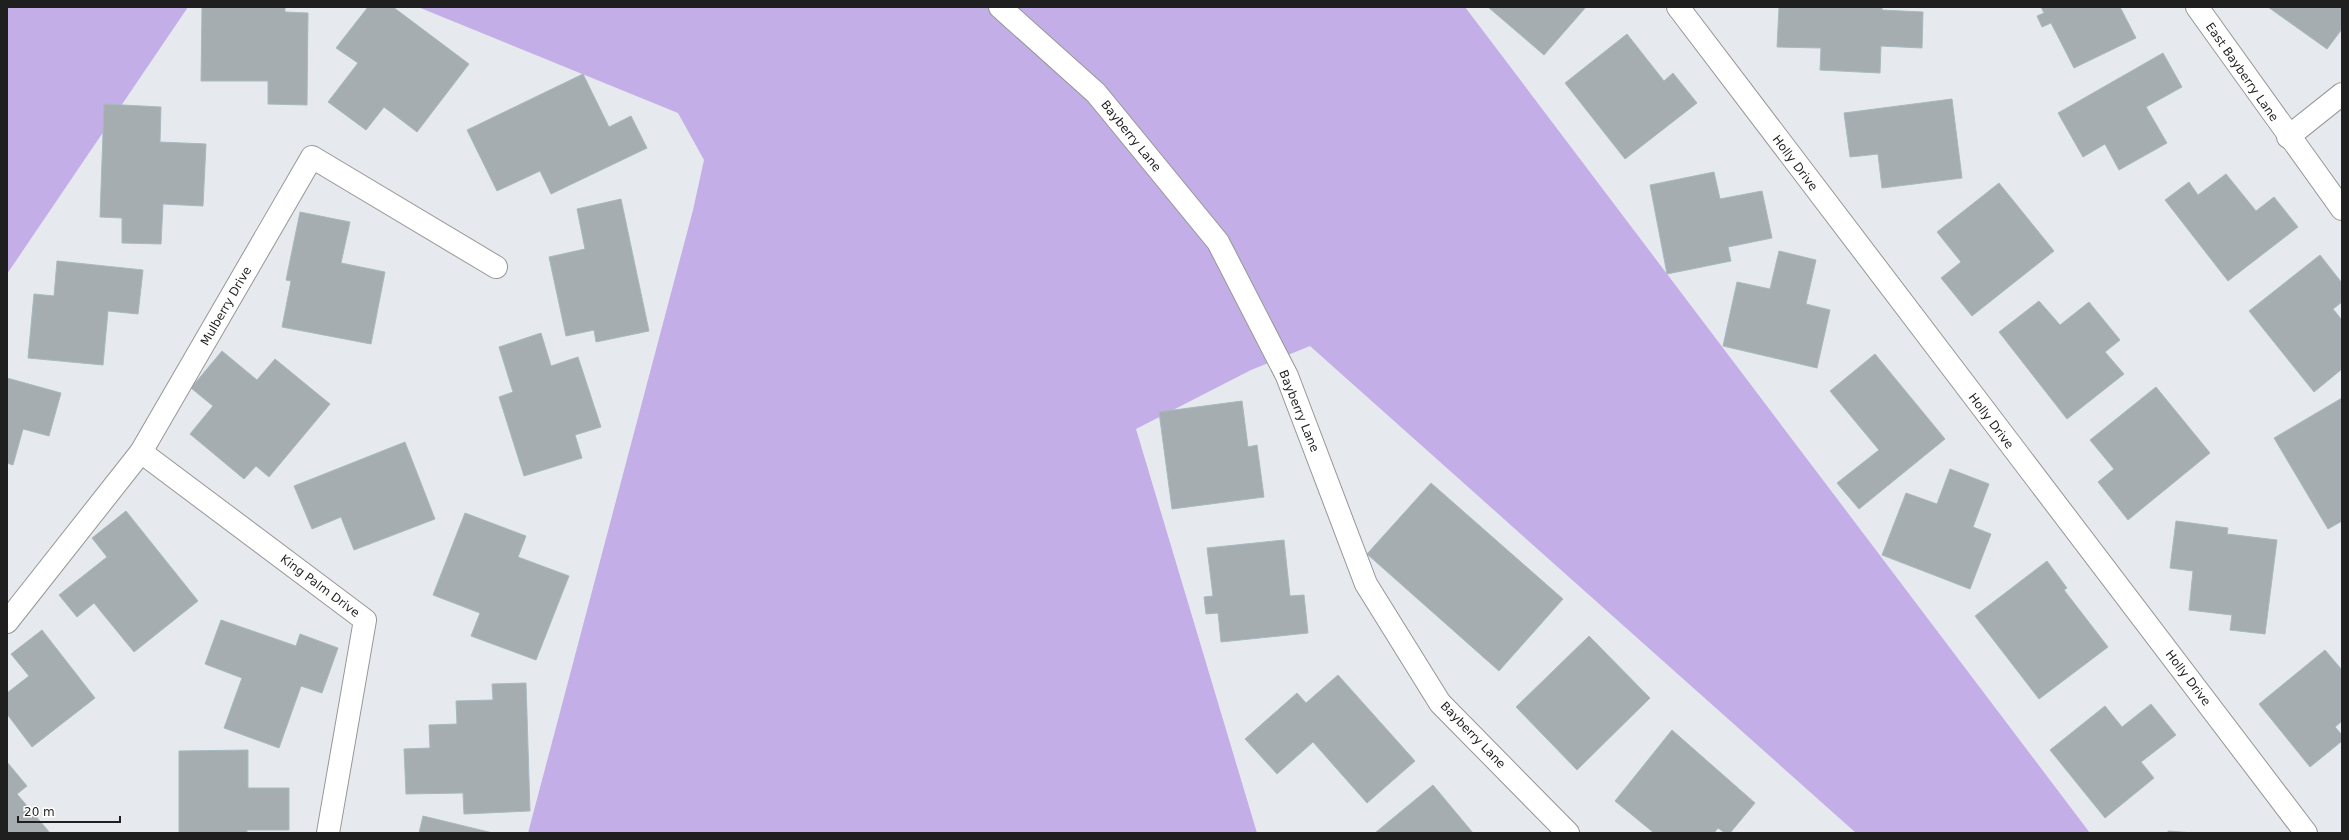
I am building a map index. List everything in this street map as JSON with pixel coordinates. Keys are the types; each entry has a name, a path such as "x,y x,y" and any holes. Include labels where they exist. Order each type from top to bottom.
{"street":[{"name":"Bayberry Lane","path":"1000,7 1096,93 1218,242 1287,376 1366,584 1440,703 1568,833"},
{"name":"Holly Drive","path":"1678,7 2306,833"},
{"name":"East Bayberry Lane","path":"2197,7 2288,136 2342,209"},
{"path":"2288,136 2342,94"},
{"name":"Mulberry Drive","path":"7,622 141,452 312,157 496,267"},
{"name":"King Palm Drive","path":"141,452 365,620 328,833"}],"shaded area":[{"path":"7,7 188,7 7,274"},
{"path":"418,7 1465,7 2090,833 1856,833 1310,346 1251,370 1136,429 1257,833 528,833 693,210 704,160 678,113"}],"building":[{"path":"202,7 285,7 285,12 308,13 307,105 268,104 268,81 201,81"},
{"path":"368,7 393,7 469,64 417,132 384,107 366,130 328,102 358,63 336,48"},
{"path":"1488,7 1586,7 1544,55"},
{"path":"1779,7 1882,7 1882,10 1923,12 1922,48 1881,46 1880,73 1820,70 1821,48 1777,47"},
{"path":"2041,7 2120,7 2136,38 2074,68 2051,23 2042,27 2037,16 2044,13"},
{"path":"2268,7 2342,7 2342,29 2327,49"},
{"path":"1627,34 1664,81 1673,73 1697,103 1625,159 1565,83"},
{"path":"2163,53 2182,87 2146,107 2167,143 2119,170 2105,144 2083,157 2058,113"},
{"path":"583,74 609,127 631,116 647,148 551,194 540,171 497,191 467,130"},
{"path":"1952,99 1962,178 1882,188 1878,154 1850,157 1844,113"},
{"path":"104,104 161,107 160,142 206,144 203,206 163,204 161,244 122,243 122,218 100,217"},
{"path":"1714,172 1720,199 1762,191 1772,238 1728,247 1731,261 1667,274 1650,185"},
{"path":"2226,174 2256,211 2274,197 2298,227 2228,281 2165,200 2189,182 2198,195"},
{"path":"1999,183 2054,251 1972,316 1941,278 1961,262 1937,232"},
{"path":"621,199 649,331 596,342 594,330 566,336 549,257 585,249 577,209"},
{"path":"300,212 350,222 341,263 385,272 371,344 282,327 291,281 286,280"},
{"path":"1779,251 1816,260 1806,304 1830,310 1817,368 1723,346 1737,282 1770,289"},
{"path":"2320,255 2342,283 2342,302 2333,309 2342,320 2342,369 2314,392 2249,311"},
{"path":"57,261 143,270 138,314 108,311 103,365 28,358 34,294 54,296"},
{"path":"2039,301 2060,325 2089,302 2120,340 2105,352 2124,374 2067,419 1999,332"},
{"path":"541,333 551,366 578,357 601,427 575,435 582,458 524,476 499,397 513,392 499,347"},
{"path":"222,351 257,380 275,359 330,404 269,477 256,466 244,479 190,434 213,406 191,388"},
{"path":"1875,354 1945,439 1859,509 1837,483 1879,450 1830,391"},
{"path":"7,378 61,393 49,436 23,429 13,465 7,463"},
{"path":"2156,387 2210,453 2128,520 2098,482 2114,469 2090,440"},
{"path":"2342,398 2342,521 2328,529 2274,438"},
{"path":"1242,401 1248,447 1257,445 1264,497 1172,509 1159,412"},
{"path":"405,442 435,519 354,550 341,517 312,529 294,486"},
{"path":"1950,469 1989,484 1973,527 1991,534 1970,589 1882,555 1906,493 1937,504"},
{"path":"1431,483 1563,599 1499,671 1367,554"},
{"path":"126,511 198,601 134,652 94,603 77,617 59,595 107,557 92,538"},
{"path":"465,513 526,536 518,557 569,576 536,660 471,636 480,613 433,595"},
{"path":"2176,521 2228,528 2227,534 2277,540 2265,634 2230,630 2232,615 2189,610 2193,571 2170,568"},
{"path":"1284,540 1290,596 1304,595 1308,633 1221,642 1218,613 1206,614 1204,597 1213,596 1207,548"},
{"path":"2047,561 2067,588 2064,590 2108,647 2039,699 1975,616"},
{"path":"221,620 296,646 300,634 338,648 322,693 301,686 279,748 224,728 242,678 205,664"},
{"path":"42,630 95,698 32,747 7,714 7,693 29,676 11,654"},
{"path":"1589,636 1650,698 1577,770 1516,707"},
{"path":"2325,650 2342,670 2342,721 2335,727 2342,735 2342,741 2310,767 2259,704"},
{"path":"1338,675 1415,761 1367,803 1313,742 1277,774 1245,739 1297,693 1306,703"},
{"path":"526,683 530,811 464,814 463,793 406,794 404,749 430,748 429,725 457,724 456,701 493,700 492,684"},
{"path":"2151,704 2176,735 2141,762 2154,778 2105,818 2050,750 2105,706 2122,727"},
{"path":"1672,730 1755,803 1730,833 1725,833 1718,828 1714,833 1654,833 1615,801"},
{"path":"248,750 248,788 289,788 289,830 247,830 247,833 179,833 179,751"},
{"path":"7,762 27,786 17,794 50,833 7,833"},
{"path":"1433,785 1473,833 1375,833"},
{"path":"423,816 493,833 419,833"},
{"path":"2168,831 2194,833 2168,833"}]}
